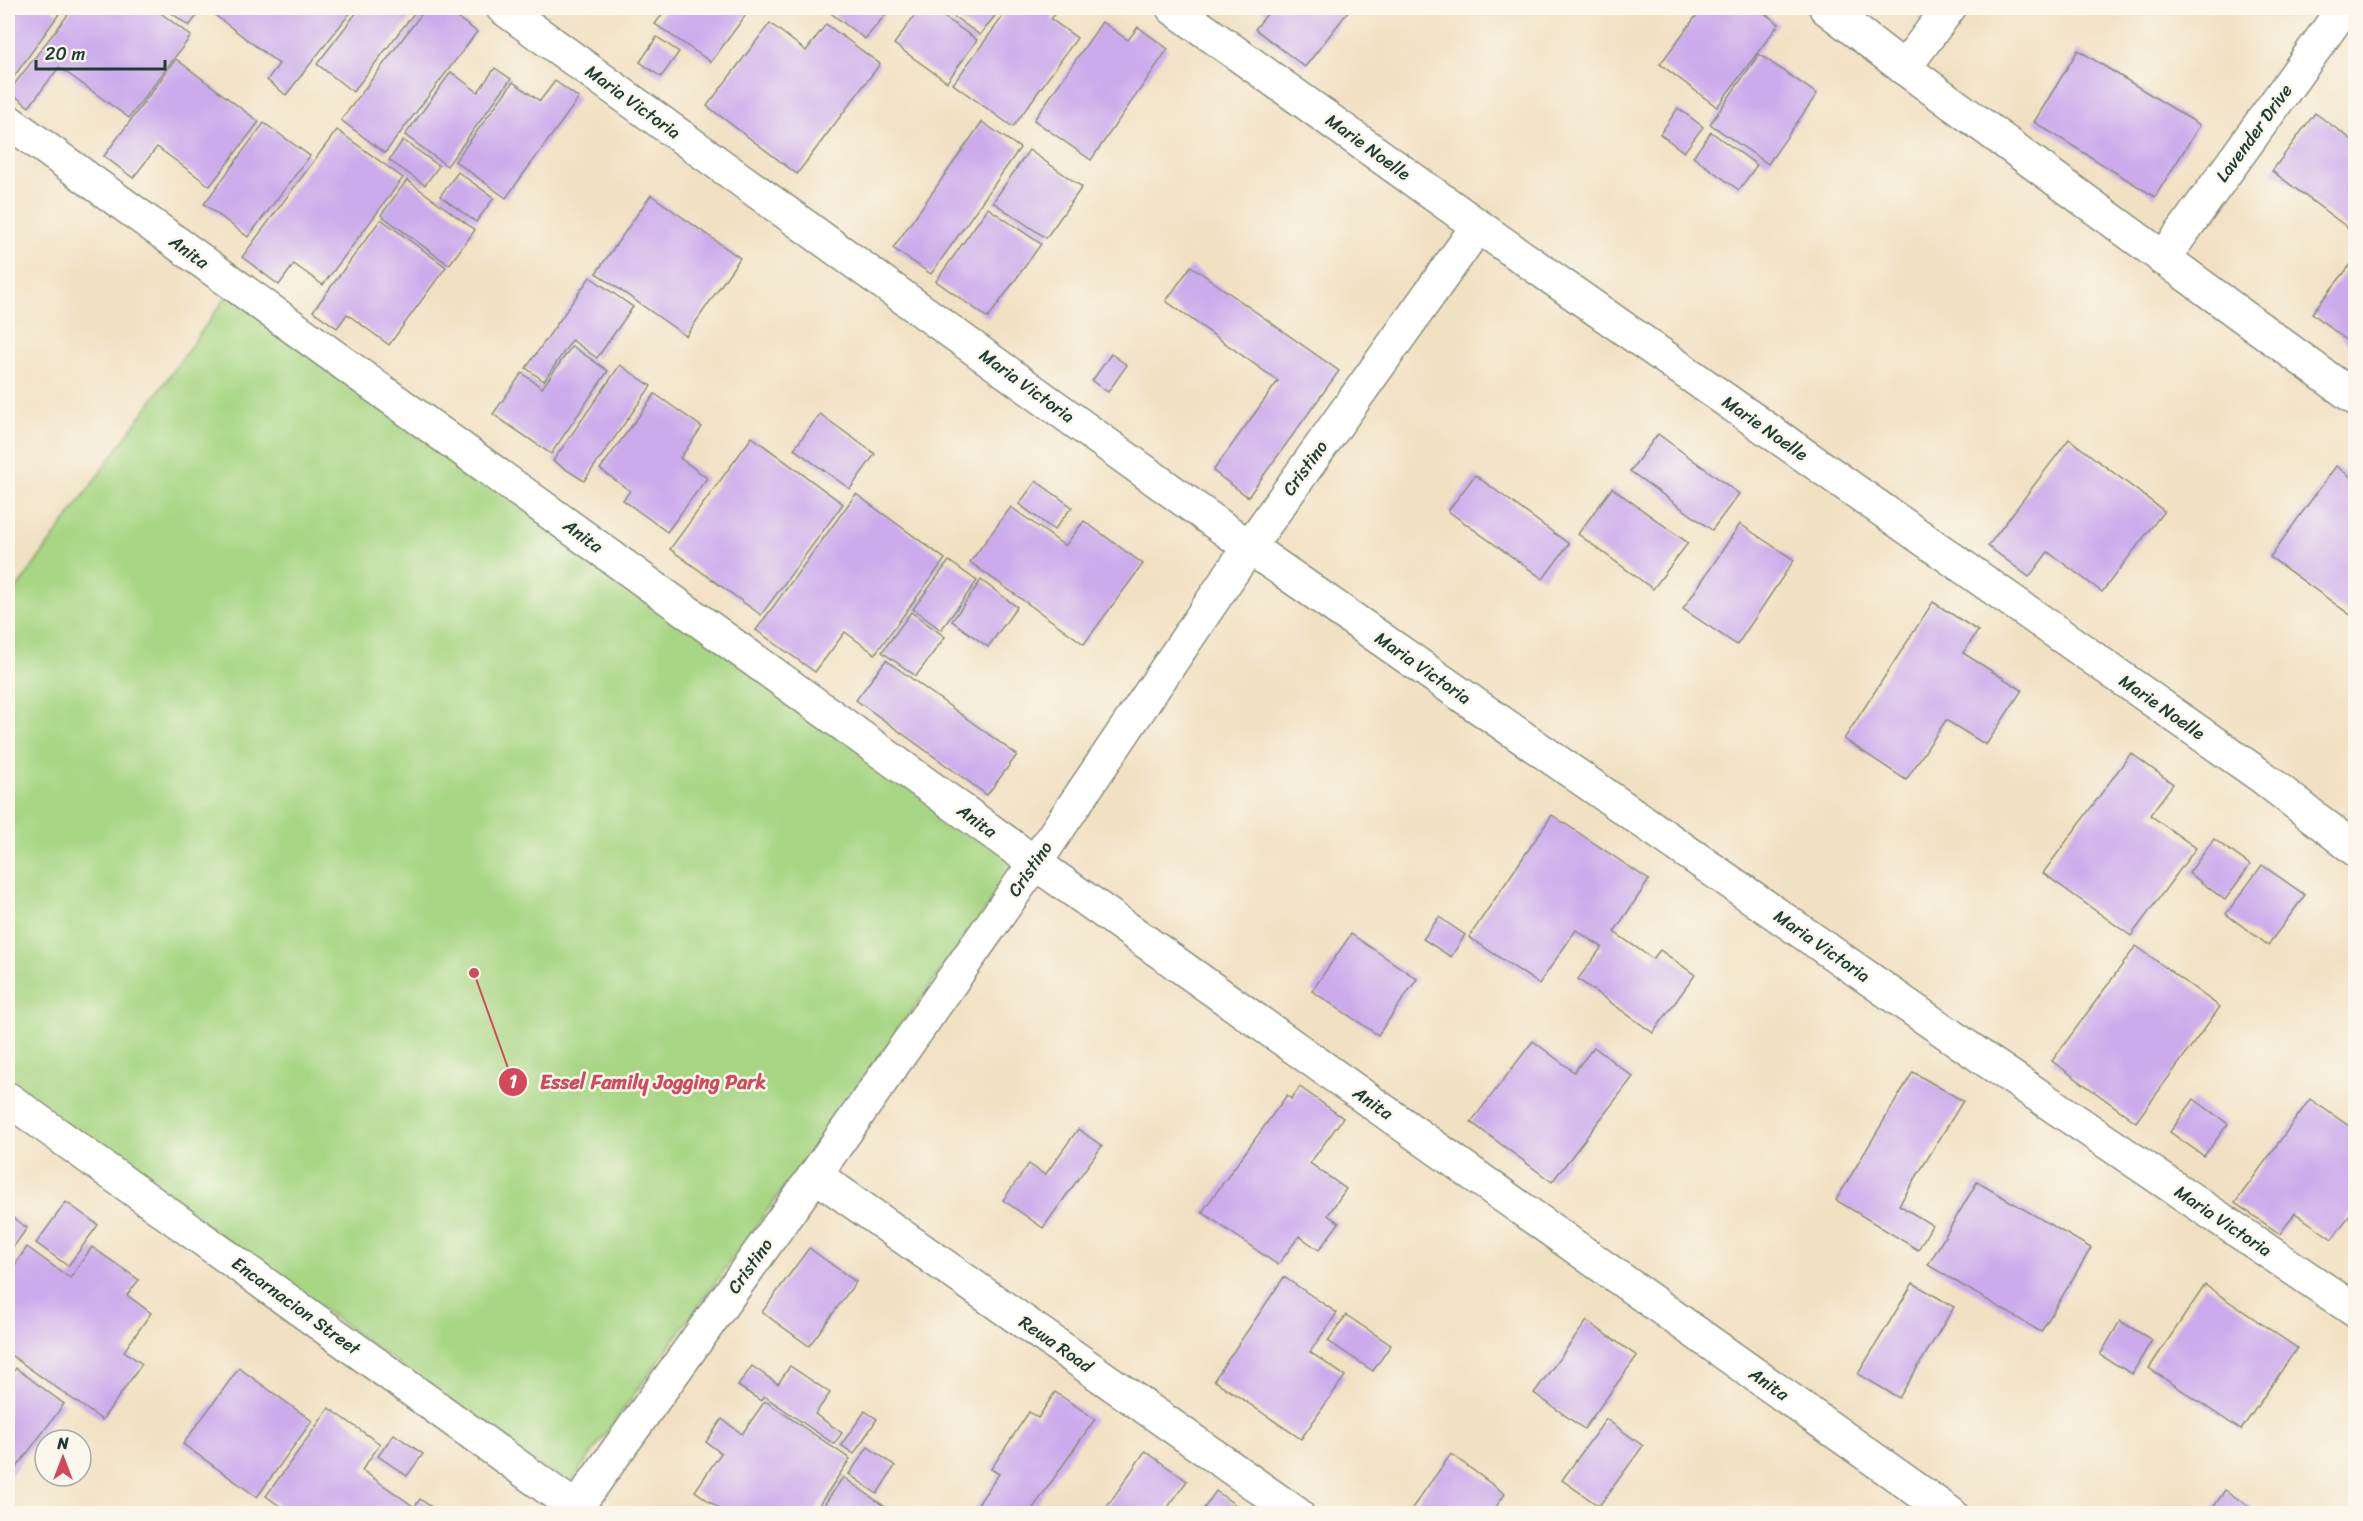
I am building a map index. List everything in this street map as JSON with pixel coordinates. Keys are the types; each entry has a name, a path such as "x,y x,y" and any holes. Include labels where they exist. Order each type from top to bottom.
{"street":[{"name":"Maria Victoria","path":"503,8 1249,547 1993,1065 2355,1311"},
{"name":"Marie Noelle","path":"1173,8 1478,226 2261,776 2355,850"},
{"path":"1826,8 1904,68 2355,399"},
{"path":"1904,68 1949,8"},
{"name":"Lavender Drive","path":"2163,259 2344,8"},
{"name":"Anita","path":"8,122 1035,863 1951,1514"},
{"name":"Cristino","path":"580,1511 1035,863 1249,547 1478,226"},
{"name":"Encarnacion Street","path":"8,1099 580,1511"},
{"name":"Rewa Road","path":"815,1175 1297,1514"}],"green space":[{"path":"229,293 1019,863 568,1486 8,1082 8,601"}],"building":[{"path":"8,8 49,8 59,14 8,85"},
{"path":"73,8 154,8 191,36 129,118 59,67 29,107 9,91"},
{"path":"165,8 203,8 189,26"},
{"path":"208,8 354,8 286,95 267,80 279,64"},
{"path":"360,8 418,8 353,92 317,64"},
{"path":"426,8 444,8 477,32 385,153 341,120"},
{"path":"667,8 751,8 711,62 655,24"},
{"path":"824,8 891,8 865,39"},
{"path":"920,8 931,8 977,40 947,82 894,44"},
{"path":"942,8 1001,8 980,35"},
{"path":"1009,8 1059,8 1051,19 1077,38 1013,127 953,84"},
{"path":"1258,8 1351,8 1305,67 1255,29 1267,14"},
{"path":"1702,8 1757,8 1779,24 1717,107 1660,64"},
{"path":"1102,22 1128,40 1138,27 1168,49 1091,160 1034,120"},
{"path":"770,23 806,51 826,24 880,64 797,174 707,106"},
{"path":"657,37 679,52 661,77 640,62"},
{"path":"2078,50 2200,125 2155,197 2034,122"},
{"path":"1759,54 1817,94 1768,164 1710,124"},
{"path":"176,59 259,122 210,186 157,147 133,178 104,156"},
{"path":"495,68 511,79 447,166 405,135 451,72 478,92"},
{"path":"555,81 579,98 506,198 455,161 513,82 540,101"},
{"path":"1678,108 1703,127 1684,152 1660,134"},
{"path":"2315,113 2356,143 2356,215 2347,227 2272,171"},
{"path":"982,122 1020,148 931,274 893,248"},
{"path":"264,123 310,156 248,237 204,204"},
{"path":"337,130 403,178 323,285 294,264 279,285 242,257"},
{"path":"1711,132 1757,165 1739,190 1693,157"},
{"path":"403,140 439,166 425,185 389,160"},
{"path":"1029,150 1082,187 1046,238 993,202"},
{"path":"458,172 494,198 476,222 440,196"},
{"path":"407,180 475,230 449,265 381,215"},
{"path":"651,195 740,258 686,336 596,273"},
{"path":"988,208 1041,244 988,318 936,281"},
{"path":"381,219 446,267 389,345 347,314 337,328 313,311"},
{"path":"2356,258 2356,348 2312,313"},
{"path":"1191,266 1339,371 1248,497 1213,471 1278,381 1166,301"},
{"path":"590,277 633,307 597,358 572,340 544,381 526,368"},
{"path":"572,346 608,371 551,454 493,414 522,373 542,388"},
{"path":"1111,354 1127,365 1108,392 1092,381"},
{"path":"620,365 651,386 584,481 553,461"},
{"path":"655,394 702,427 680,458 707,478 667,532 623,500 630,491 600,469"},
{"path":"820,414 875,454 850,489 794,449"},
{"path":"1658,434 1739,494 1712,530 1630,471"},
{"path":"752,437 843,504 761,615 670,549"},
{"path":"2069,439 2164,511 2102,592 2048,552 2029,577 1988,546"},
{"path":"2336,466 2356,481 2356,619 2270,557"},
{"path":"1475,475 1569,544 1543,579 1448,511"},
{"path":"1036,481 1072,507 1054,530 1019,504"},
{"path":"1612,488 1688,543 1653,589 1578,534"},
{"path":"856,494 945,559 875,654 845,632 815,672 756,630"},
{"path":"1011,507 1065,546 1084,521 1143,564 1084,644 970,562"},
{"path":"1740,524 1794,560 1737,645 1683,609"},
{"path":"949,561 977,581 941,630 913,609"},
{"path":"981,580 1017,607 988,647 952,621"},
{"path":"1933,602 1978,631 1963,653 2022,690 1986,745 1946,720 1906,780 1844,739"},
{"path":"911,612 945,637 916,676 882,652"},
{"path":"886,660 1017,755 987,795 856,700"},
{"path":"2131,753 2173,784 2150,815 2196,848 2131,936 2043,873"},
{"path":"1552,815 1649,880 1614,932 1653,959 1660,950 1695,975 1653,1033 1578,979 1602,947 1576,930 1539,984 1469,937"},
{"path":"2214,839 2250,865 2225,900 2189,873"},
{"path":"2262,865 2305,895 2268,945 2226,914"},
{"path":"1439,917 1465,935 1451,957 1423,939"},
{"path":"1351,934 1417,979 1378,1035 1312,991"},
{"path":"2136,946 2220,1007 2136,1122 2052,1061"},
{"path":"1533,1041 1574,1072 1594,1047 1633,1077 1552,1182 1471,1122"},
{"path":"1913,1072 1963,1101 1899,1205 1932,1225 1918,1250 1836,1200"},
{"path":"1300,1087 1343,1118 1310,1163 1346,1189 1328,1215 1339,1223 1319,1250 1299,1236 1278,1265 1202,1212 1287,1095 1291,1099"},
{"path":"2194,1099 2228,1124 2204,1156 2170,1132"},
{"path":"2310,1099 2356,1131 2356,1207 2332,1239 2295,1213 2280,1234 2235,1203"},
{"path":"1078,1129 1102,1146 1043,1228 1003,1200 1029,1164 1045,1175"},
{"path":"1977,1182 2091,1248 2041,1332 1928,1265"},
{"path":"66,1202 98,1225 68,1266 36,1243"},
{"path":"8,1214 27,1228 8,1255"},
{"path":"27,1247 70,1278 92,1247 139,1280 127,1295 151,1313 124,1351 142,1364 102,1420 8,1353 8,1275"},
{"path":"809,1248 856,1282 809,1346 762,1312"},
{"path":"1284,1277 1337,1313 1310,1352 1345,1376 1301,1439 1214,1380"},
{"path":"1913,1283 1954,1307 1899,1398 1858,1374"},
{"path":"2205,1285 2297,1348 2241,1430 2149,1368"},
{"path":"1346,1315 1391,1345 1373,1371 1328,1341"},
{"path":"1587,1321 1637,1356 1584,1429 1534,1393"},
{"path":"2120,1321 2152,1340 2132,1374 2100,1355"},
{"path":"752,1366 778,1384 790,1366 830,1393 815,1414 842,1433 834,1444 764,1396 761,1401 738,1386"},
{"path":"16,1368 64,1404 46,1428 33,1428 33,1446 8,1479 8,1379"},
{"path":"239,1368 312,1421 257,1497 183,1444"},
{"path":"1055,1392 1095,1419 1029,1514 971,1514 999,1474 991,1469 1029,1412 1038,1418"},
{"path":"765,1401 850,1459 813,1514 727,1514 695,1491 721,1453 706,1442 722,1419 742,1434"},
{"path":"329,1408 380,1444 362,1470 413,1506 408,1514 291,1514 266,1496"},
{"path":"865,1411 877,1419 854,1454 841,1445"},
{"path":"1606,1419 1643,1446 1599,1506 1562,1480"},
{"path":"394,1434 423,1454 407,1476 378,1456"},
{"path":"868,1447 895,1466 877,1494 849,1474"},
{"path":"1145,1451 1187,1481 1163,1514 1102,1514"},
{"path":"1451,1454 1505,1494 1491,1514 1420,1514 1412,1508"},
{"path":"843,1477 895,1514 818,1514"},
{"path":"2225,1490 2260,1514 2209,1514"},
{"path":"1216,1491 1248,1514 1200,1514"},
{"path":"420,1499 441,1514 409,1514"}],"place":[{"name":"Essel Family Jogging Park","path":"474,973"}]}
